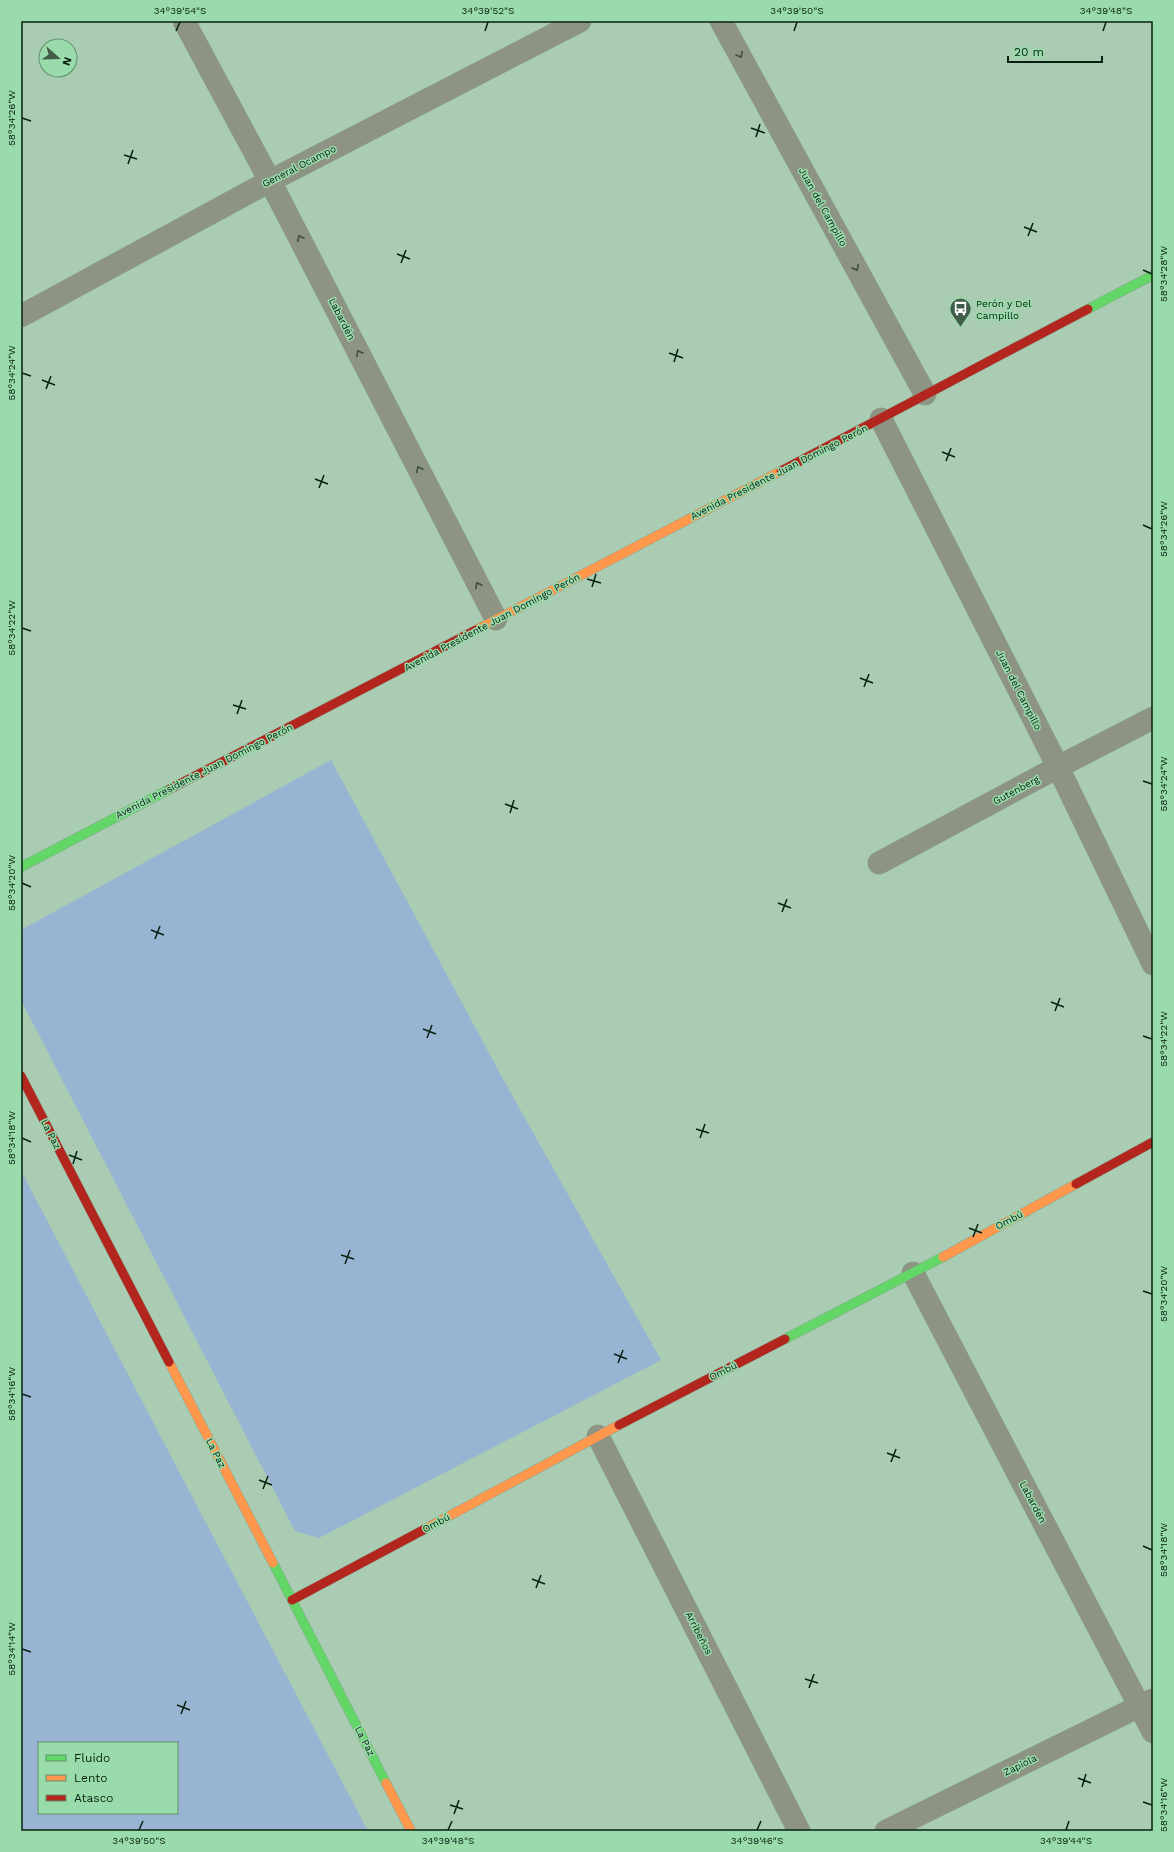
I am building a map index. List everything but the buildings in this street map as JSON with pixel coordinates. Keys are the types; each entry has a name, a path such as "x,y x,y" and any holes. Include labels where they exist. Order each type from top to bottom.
{"street":[{"name":"Labardén","path":"184,21 270,181 496,619"},
{"name":"General Ocampo","path":"21,316 270,181 580,21"},
{"name":"Juan del Campillo","path":"721,21 925,394"},
{"name":"Avenida Presidente Juan Domingo Perón","path":"21,867 881,419 925,394 1153,275"},
{"name":"Juan del Campillo","path":"881,419 1058,767 1153,964"},
{"name":"Gutenberg","path":"879,863 1153,718"},
{"name":"La Paz","path":"21,1076 411,1831"},
{"name":"Ombú","path":"292,1600 598,1436 913,1273 1153,1142"},
{"name":"Labardén","path":"913,1273 1146,1703 1153,1732"},
{"name":"Arribeños","path":"598,1436 799,1831"},
{"name":"Zapiola","path":"886,1831 1146,1703"}],"shaded area":[{"path":"331,760 503,1079 661,1360 319,1538 295,1531 21,1000 21,930"},
{"path":"21,1171 368,1831 21,1831"}],"traffic: fast":[{"path":"1088,309 1153,275"},
{"path":"21,867 170,789"},
{"path":"785,1339 943,1257"},
{"path":"273,1563 386,1783"}],"traffic: slow":[{"path":"476,630 781,471"},
{"path":"943,1257 1076,1184"},
{"path":"169,1362 273,1563"},
{"path":"425,1529 619,1425"},
{"path":"386,1783 411,1831"}],"traffic: jam":[{"path":"781,471 1088,309"},
{"path":"170,789 476,630"},
{"path":"21,1076 169,1362"},
{"path":"1076,1184 1153,1142"},
{"path":"619,1425 785,1339"},
{"path":"292,1600 425,1529"}],"place":[{"name":"Perón y Del Campillo","path":"961,328"}]}
